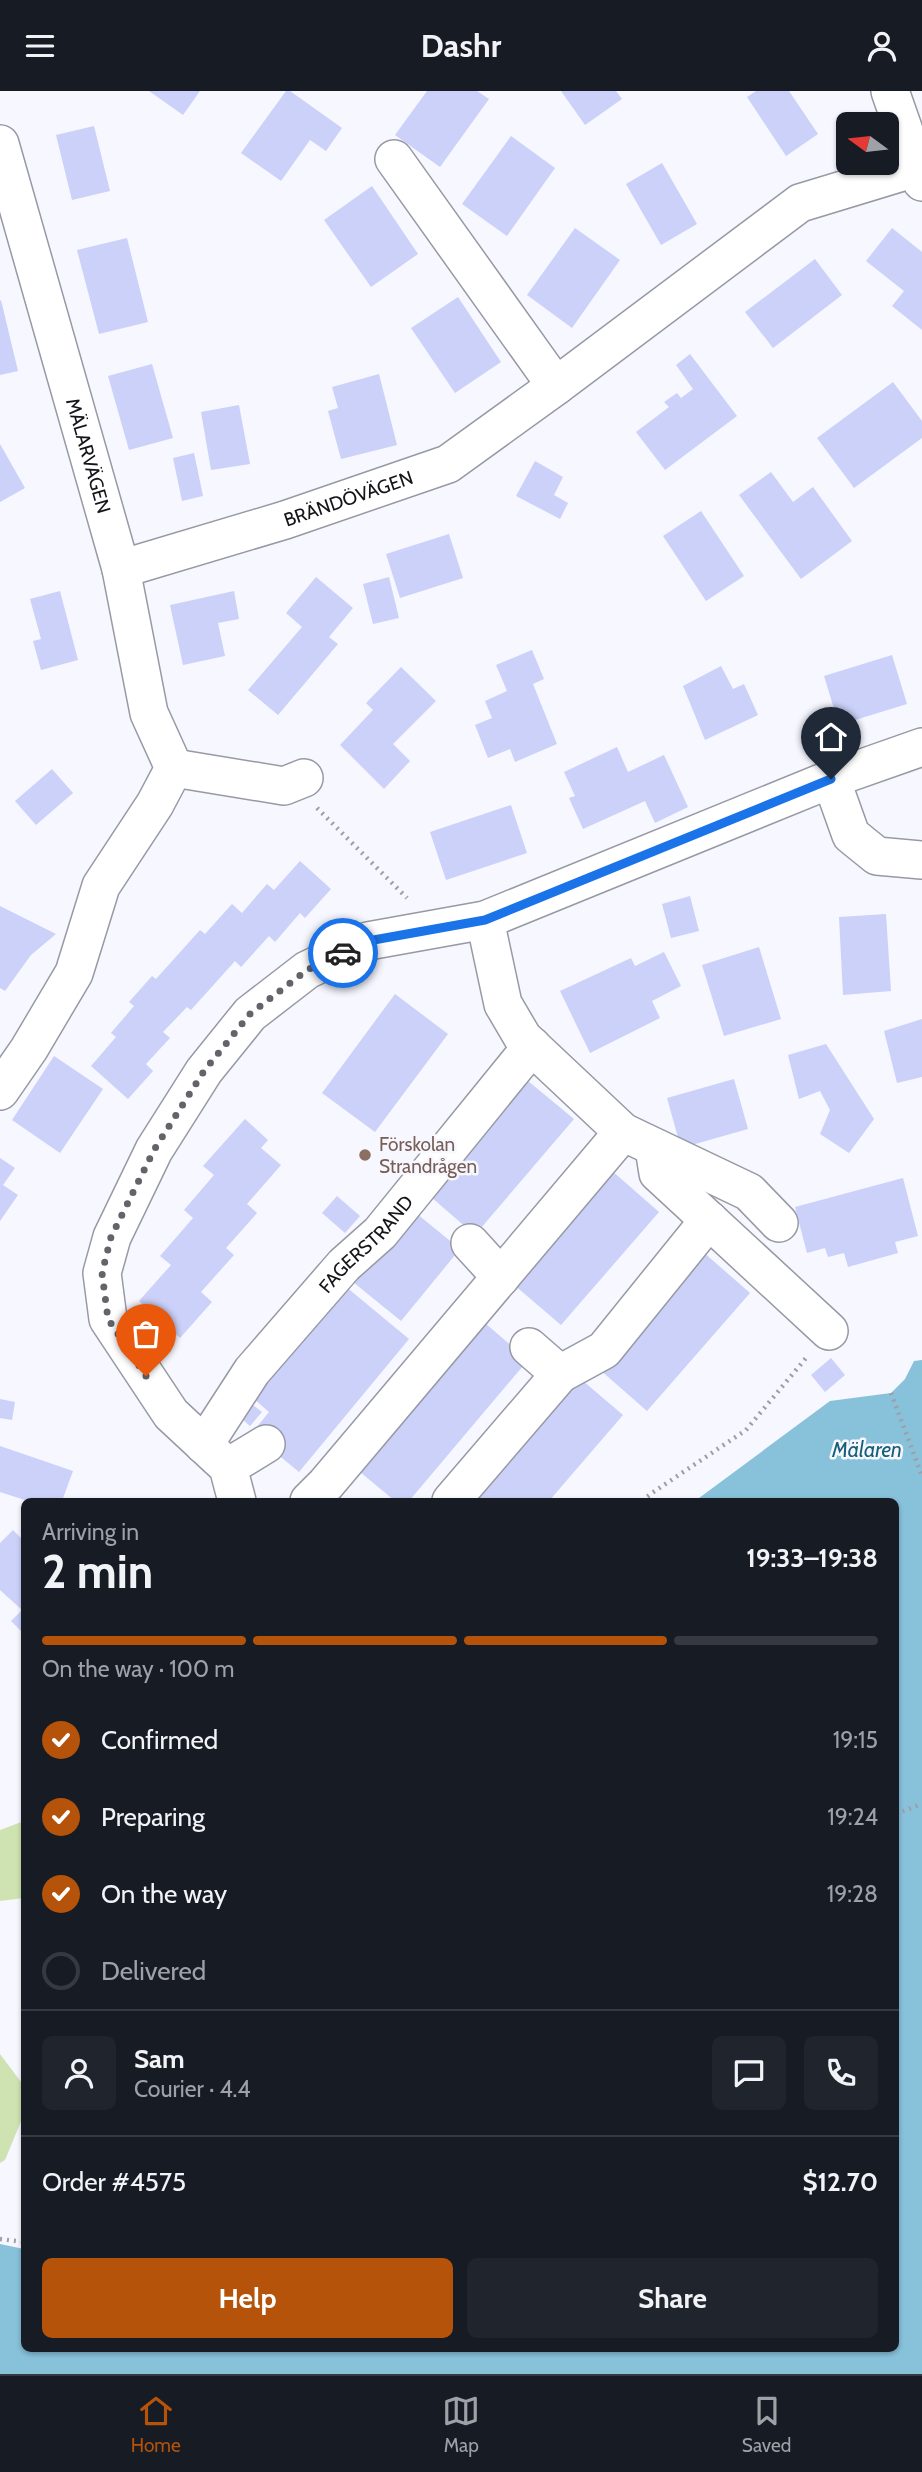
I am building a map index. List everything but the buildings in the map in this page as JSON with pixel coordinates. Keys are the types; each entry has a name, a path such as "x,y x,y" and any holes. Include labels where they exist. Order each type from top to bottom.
{"street":[{"path":"890,91 920,171"},
{"name":"MÄLARVÄGEN","path":"0,144 121,569 149,713 174,768"},
{"path":"394,159 556,386"},
{"name":"BRÄNDÖVÄGEN","path":"121,569 285,520 448,464 800,203 920,171"},
{"path":"236,1498 216,1456 171,1414 108,1319 102,1273 111,1237 154,1150 204,1071 250,1014 307,970 368,941 485,920 831,779 922,747"},
{"path":"0,1091 29,1049 74,973 101,886 155,804 174,768 284,786 311,794"},
{"path":"831,779 851,835 877,856 922,860"},
{"path":"485,920 503,1004 523,1038 638,1140 749,1192 779,1223"},
{"name":"FAGERSTRAND","path":"216,1456 252,1371 344,1265 380,1233 532,1046"},
{"path":"638,1140 658,1173 829,1331"},
{"path":"325,1496 501,1277 638,1140"},
{"path":"454,1498 560,1374 604,1350 709,1220"},
{"path":"470,1243 501,1277"},
{"path":"529,1347 560,1374"},
{"path":"216,1456 266,1444"}],"path":[{"path":"311,794 411,902"},
{"path":"646,1498 746,1430 829,1331"},
{"path":"891,1393 922,1476"},
{"path":"899,1813 922,1804"},
{"path":"0,2239 21,2242"}],"green space":[{"path":"21,1822 21,1898 0,1901 0,1830"},
{"path":"0,2054 21,2082 21,2121 5,2160 0,2163"}],"water":[{"name":"Mälaren","path":"922,1360 922,2374 0,2374 0,2244 21,2248 21,2352 899,2352 899,1498 699,1498 830,1401 891,1393 905,1379 914,1361"}],"way so far":[{"path":"146,1376 108,1319 102,1273 111,1237 154,1150 204,1071 250,1014 307,970 343,953"}],"place":[{"name":"Förskolan Strandrågen","path":"365,1155"}],"route":[{"path":"343,953 368,941 485,920 831,779"}]}
